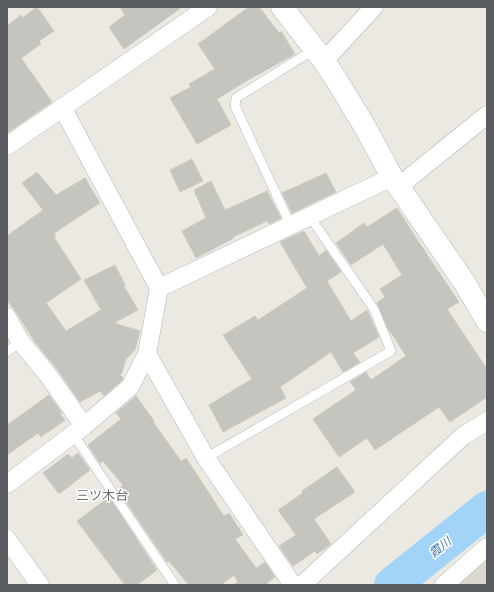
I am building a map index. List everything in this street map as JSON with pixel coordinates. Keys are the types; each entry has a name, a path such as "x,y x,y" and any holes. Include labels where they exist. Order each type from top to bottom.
{"street":[{"path":"7,146 208,7"},
{"path":"282,7 319,55 365,127 395,182 464,282 487,321"},
{"path":"319,55 374,7"},
{"path":"7,484 79,430 130,387 147,354 159,288 62,107"},
{"path":"159,288 310,217 395,182 487,114"},
{"path":"7,317 13,346 48,375 79,430"},
{"path":"147,354 206,458 292,585"},
{"path":"302,585 463,436 487,421"},
{"path":"7,539 40,585"},
{"path":"444,585 487,547"}],"lane":[{"path":"291,226 235,106 236,98 319,55"},
{"path":"206,458 391,351 374,309 310,217"},
{"path":"79,430 175,585"}],"shaded area":[{"path":"487,556 487,585 454,585"}],"building":[{"path":"37,7 54,31 39,41 41,44 21,58 52,102 7,133 7,26 21,15 22,18"},
{"path":"120,7 182,7 124,49 109,27 125,15"},
{"path":"249,7 259,7 279,33 281,31 295,54 217,99 231,125 197,144 170,98 191,87 189,84 215,69 198,44"},
{"path":"192,159 203,181 180,192 170,170"},
{"path":"37,172 56,195 85,178 100,203 54,233 56,236 54,237 81,279 46,303 66,331 101,310 84,280 115,265 125,285 124,286 138,310 114,323 140,331 135,350 126,359 120,375 123,378 122,380 104,396 100,391 80,402 57,369 35,342 7,300 7,236 43,210 22,183"},
{"path":"326,173 336,192 292,213 282,193"},
{"path":"211,181 225,210 267,191 281,218 269,224 267,221 233,237 234,238 196,258 182,231 206,218 194,190"},
{"path":"397,208 459,302 447,309 487,369 487,397 450,422 439,407 375,450 367,438 339,457 313,419 356,390 350,382 366,372 371,380 406,356 389,331 377,303 385,297 380,289 402,275 383,244 351,265 336,243 364,223 367,227"},
{"path":"304,231 319,256 326,250 341,272 327,281 351,321 367,310 379,337 353,353 360,362 343,372 331,352 280,387 286,398 223,432 209,405 252,379 223,335 255,316 258,320 307,288 280,242"},
{"path":"49,395 62,413 60,414 65,420 41,437 38,433 7,455 7,425"},
{"path":"136,396 181,461 186,458 224,516 229,513 243,535 235,539 256,568 265,562 275,577 267,583 269,585 233,585 238,582 234,575 221,585 189,585 169,561 167,562 118,490 123,485 103,461 100,463 88,445 121,419 116,413"},
{"path":"78,453 90,470 59,494 43,473 68,454 72,458"},
{"path":"337,467 355,492 314,519 331,544 317,554 315,551 293,566 279,546 296,535 278,510 303,493 302,491"},
{"path":"109,497 157,570 137,585 125,585 77,521"}],"waterway":[{"name":"霞川","path":"392,585 487,509"}],"district":[{"name":"三ツ木台","path":"102,495"}]}
